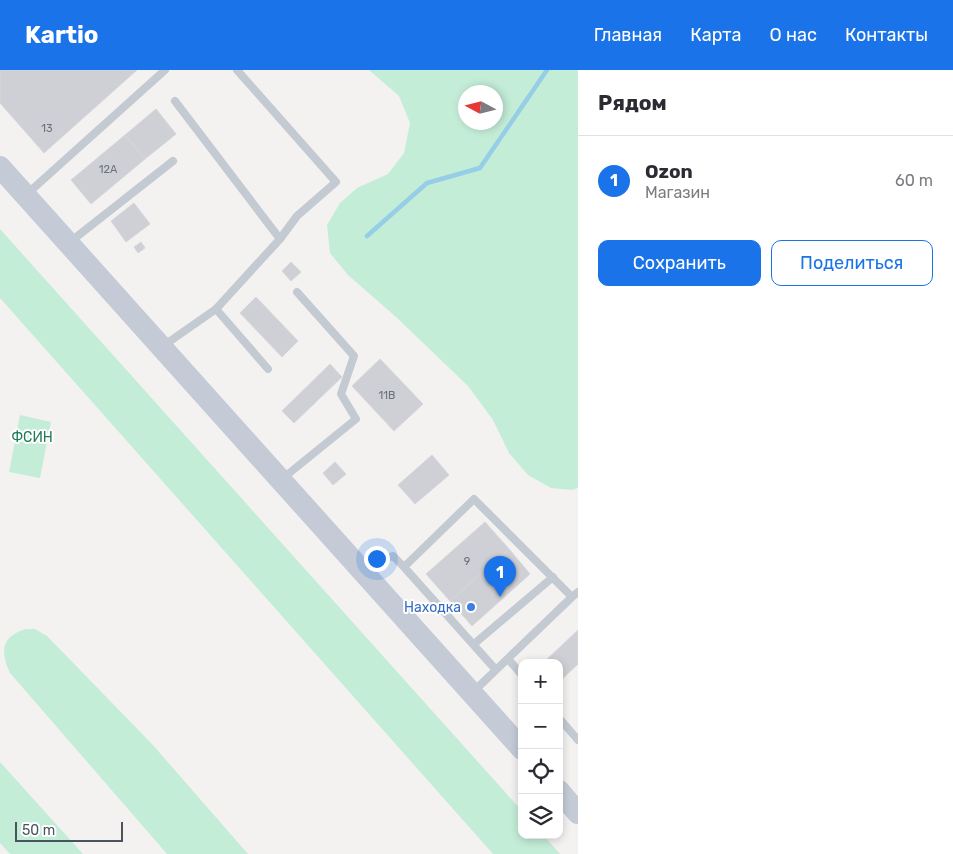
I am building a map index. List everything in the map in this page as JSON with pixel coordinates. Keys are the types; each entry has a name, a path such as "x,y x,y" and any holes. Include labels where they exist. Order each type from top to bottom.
{"street":[{"path":"0,167 518,745"}],"lane":[{"path":"26,196 164,70"},
{"path":"162,347 216,309 280,239 296,216 336,182 237,70"},
{"path":"175,101 280,239"},
{"path":"69,244 173,161"},
{"path":"281,480 356,419 341,394 354,356 297,292"},
{"path":"216,309 268,369"},
{"path":"404,567 474,499 553,577 575,595 472,693"},
{"path":"359,566 393,556 496,670"},
{"path":"474,644 553,577"},
{"path":"508,659 518,670"},
{"path":"563,723 578,740"}],"green space":[{"path":"369,70 578,70 578,488 572,490 551,488 528,475 509,453 493,420 468,386 396,317 348,275 330,253 327,225 340,203 357,188 388,174 404,153 410,123 399,96"},
{"path":"0,229 518,807 518,839 547,839 560,854 493,854 0,298"},
{"name":"ФСИН","path":"20,415 51,422 40,478 9,472"},
{"path":"26,629 35,629 47,636 152,744 248,854 167,854 10,673 4,652 7,640"},
{"path":"0,762 83,854 10,854 0,843"}],"building":[{"path":"0,70 137,70 44,153 0,103"},
{"path":"156,109 176,134 145,159 125,135"},
{"path":"125,135 145,159 91,204 71,180"},
{"path":"134,203 150,224 126,242 111,221"},
{"path":"141,242 145,248 138,253 134,247"},
{"path":"291,262 301,272 291,281 282,271"},
{"path":"256,297 298,341 282,357 240,313"},
{"path":"380,359 423,404 394,431 352,386"},
{"path":"330,364 342,377 294,423 282,411"},
{"path":"432,455 449,475 415,504 398,485"},
{"path":"335,462 346,474 333,485 323,473"},
{"path":"485,522 509,549 450,601 426,574"},
{"path":"509,549 530,574 472,626 450,601"},
{"path":"578,630 578,664 563,678 563,659 547,659"}],"waterway":[{"path":"367,236 427,183 480,168 547,70"}],"place":[{"name":"Ozon","path":"500,597"},
{"name":"Находка","path":"471,607"}]}
